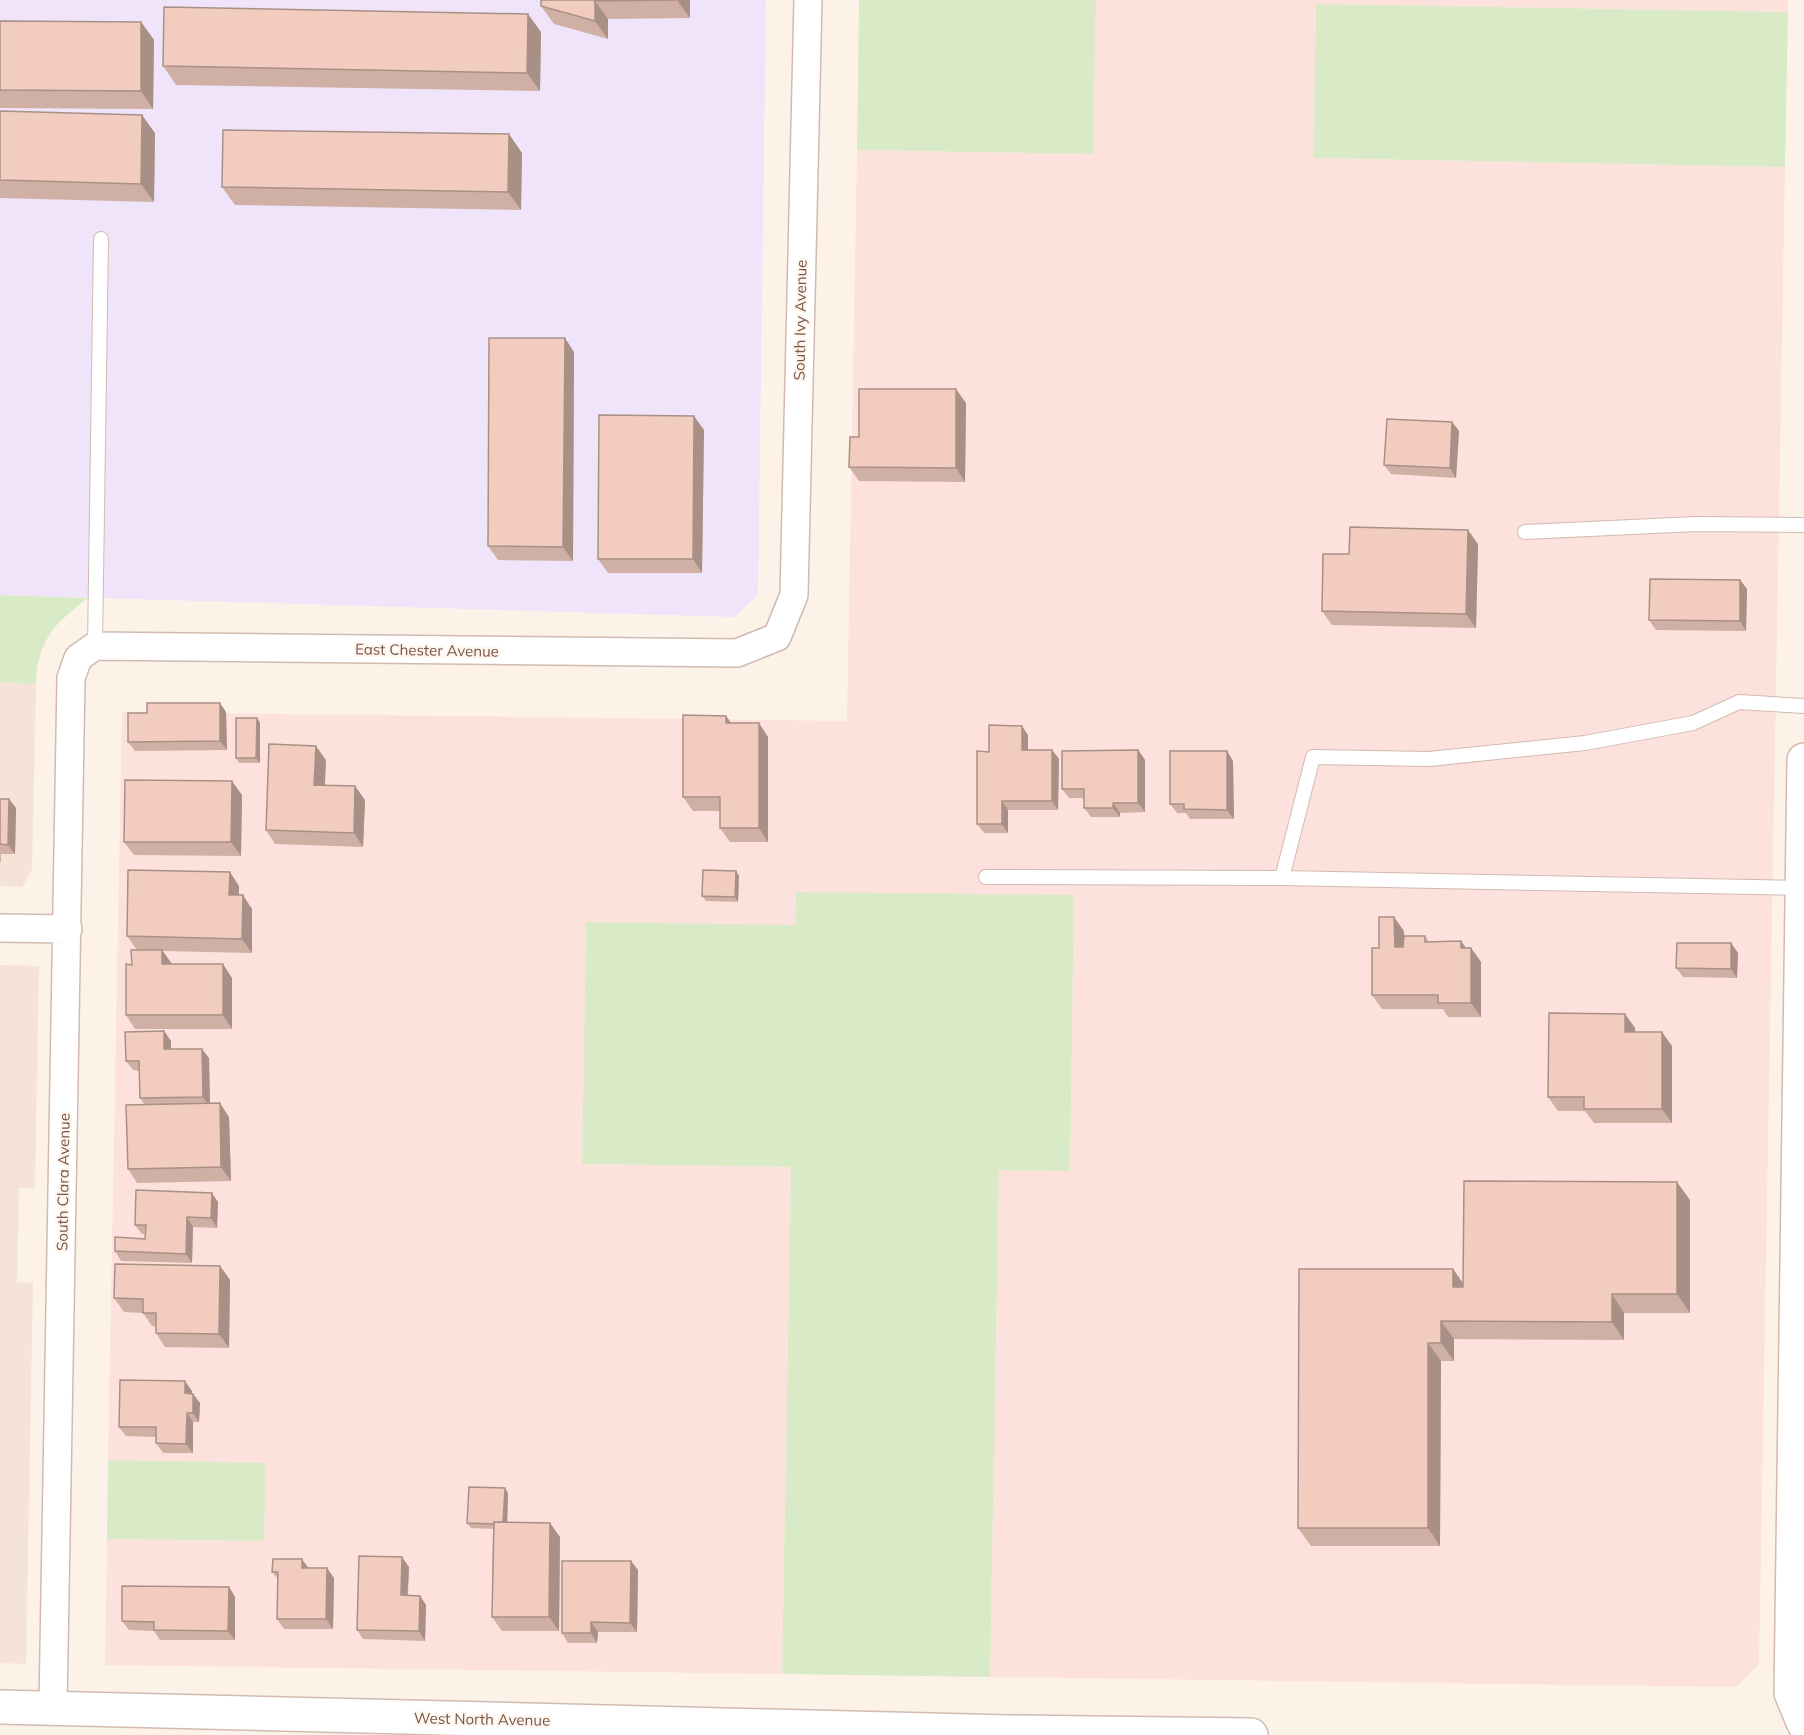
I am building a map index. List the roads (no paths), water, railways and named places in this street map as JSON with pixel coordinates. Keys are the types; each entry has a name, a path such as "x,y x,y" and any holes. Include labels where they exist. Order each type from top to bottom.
{"street":[{"name":"South Ivy Avenue","path":"777,637 794,595 808,0"},
{"name":"East Chester Avenue","path":"87,652 737,653 777,637"},
{"name":"South Clara Avenue","path":"53,1708 71,678 87,652"},
{"path":"1804,760 1791,1693 1804,1724"},
{"path":"0,928 68,929"},
{"name":"West North Avenue","path":"0,1707 757,1730 1251,1735"}],"lane":[{"path":"87,652 101,239"},
{"path":"1525,532 1696,524 1804,525"},
{"path":"1282,878 1313,757 1429,759 1585,743 1693,723 1738,702 1804,706"},
{"path":"986,877 1282,878 1802,888"}]}
